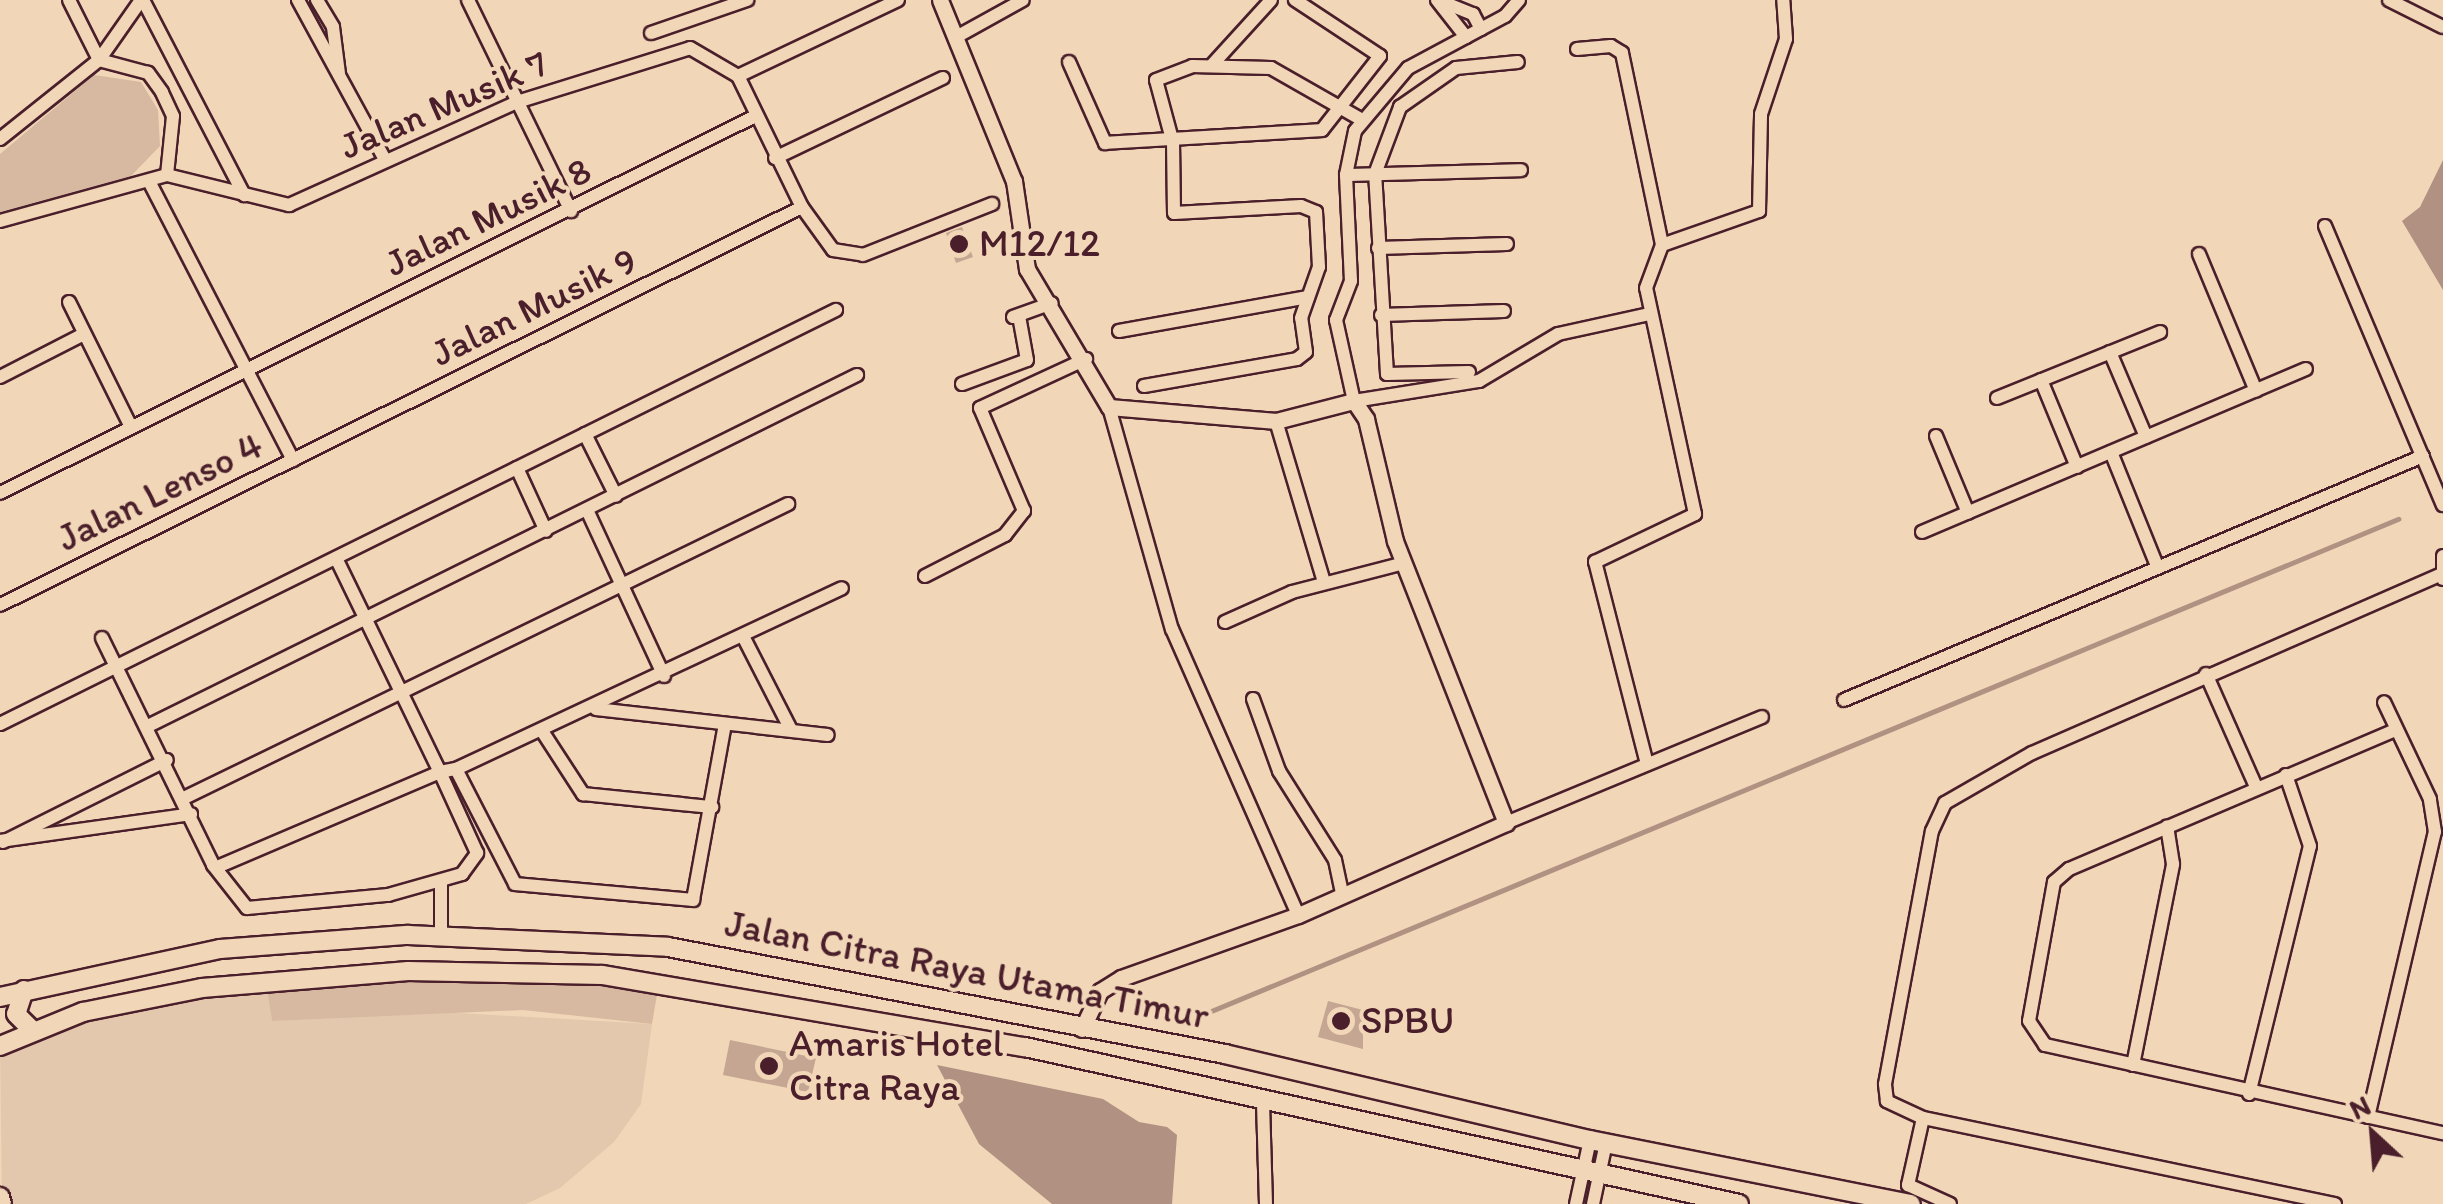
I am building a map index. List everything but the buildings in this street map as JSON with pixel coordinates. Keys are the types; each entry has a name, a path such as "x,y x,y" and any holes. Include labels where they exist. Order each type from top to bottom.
{"main road":[{"name":"Jalan Citra Raya Utama Timur","path":"0,997 220,950 442,936 684,949 1382,1091 1865,1199 1911,1198"},
{"name":"Jalan Citra Raya Utama Timur","path":"0,1046 126,1000 408,972 602,975 1025,1046 1262,1103 1738,1204"},
{"path":"850,1017 859,983"},
{"path":"24,990 16,1014 34,1032"},
{"path":"1376,1127 1382,1091"}],"street":[{"path":"0,220 150,183 167,175 174,116 162,92 148,73 99,60 69,0"},
{"path":"0,139 99,60 142,0 244,194"},
{"path":"298,0 383,156"},
{"path":"317,0 334,27 340,74"},
{"path":"468,0 572,211"},
{"path":"652,33 746,0"},
{"path":"898,0 738,76 755,116 802,208 833,250 863,255 992,204"},
{"path":"940,0 958,36 1014,181 1027,269 1086,359 1109,407 1172,630 1298,916"},
{"path":"958,36 1023,0"},
{"path":"1211,66 1272,0"},
{"path":"1069,62 1098,139 1172,143 1322,130 1378,64 1377,50 1295,0"},
{"path":"1438,0 1474,14 1481,29"},
{"path":"1438,0 1466,37"},
{"path":"1506,824 1404,563 1366,419 1354,401 1336,320 1351,281 1346,175 1362,120 1408,68 1481,29 1519,0"},
{"path":"1662,245 1759,211 1761,114 1786,40 1783,0"},
{"path":"2389,0 2443,27"},
{"path":"1577,49 1611,46 1622,54 1662,245 1646,288 1650,314 1697,508 1691,519 1603,553 1594,575 1647,764"},
{"name":"Jalan Musik 7","path":"167,175 289,205 383,156 517,102 690,48 738,76"},
{"path":"1470,372 1387,374 1375,174 1400,107 1456,68 1518,62"},
{"path":"1144,386 1296,359 1306,352 1308,297 1319,268 1316,212 1302,206 1174,214 1172,143 1156,80 1211,66 1271,68 1362,120"},
{"path":"775,158 943,78"},
{"name":"Jalan Musik 8","path":"0,493 246,367 572,211 755,116"},
{"path":"1346,175 1521,170"},
{"path":"150,183 293,460"},
{"name":"Jalan Musik 9","path":"293,460 802,208"},
{"path":"2326,226 2443,505"},
{"path":"1378,248 1507,244"},
{"path":"2199,254 2256,391"},
{"path":"1119,332 1308,297"},
{"path":"69,302 130,425"},
{"path":"962,384 1027,360 1016,317 1052,303"},
{"path":"0,724 836,310"},
{"path":"1381,315 1504,310"},
{"path":"1109,407 1276,421 1354,401 1479,381 1558,334 1650,314"},
{"path":"1997,398 2160,332"},
{"path":"0,377 84,334"},
{"path":"2110,352 2146,438"},
{"path":"924,576 1006,536 1024,511 980,408 1086,359"},
{"path":"1922,532 2306,369"},
{"path":"150,724 858,376"},
{"path":"2041,380 2077,467"},
{"path":"1276,421 1324,582"},
{"path":"584,434 616,496"},
{"path":"1936,436 1968,513"},
{"path":"2111,452 2157,566"},
{"path":"1844,700 2423,456"},
{"name":"Jalan Lenso 4","path":"0,604 293,460"},
{"path":"517,468 546,531"},
{"path":"184,798 788,504"},
{"path":"587,510 664,676"},
{"path":"2332,1204 1922,1118 1887,1101 1885,1084 1932,830 1945,803 2016,761 2206,674 2442,577 2443,556"},
{"path":"102,638 119,662 191,814 248,908 388,895 441,882 462,874 478,853 336,558"},
{"path":"1225,622 1324,582 1404,563"},
{"path":"220,866 440,772 544,734 842,588"},
{"path":"744,638 791,730"},
{"path":"2206,674 2256,787"},
{"path":"1253,699 1279,770 1335,860 1342,894"},
{"path":"2368,1116 2434,850 2430,799 2393,731 2384,702"},
{"path":"594,709 828,735"},
{"path":"1082,1028 1100,991 1122,978 1298,916 1762,717"},
{"path":"456,769 511,878 523,886 687,904 696,894 725,724"},
{"path":"2393,731 2167,826 2054,882 2029,1021 2044,1045 2249,1094 2443,1133"},
{"path":"544,734 569,784 583,794 712,808"},
{"path":"0,842 167,760"},
{"path":"2249,1094 2310,846 2286,775"},
{"path":"0,842 191,814"},
{"path":"2133,1065 2173,864 2167,826"},
{"path":"441,882 442,936"},
{"path":"1262,1103 1266,1204"},
{"path":"1922,1118 1911,1198 1950,1204"},
{"path":"1576,1204 1591,1173 1598,1142"},
{"path":"1591,1173 1593,1204"}],"shaded area":[{"path":"94,75 141,82 158,110 160,146 131,176 0,212 0,154"},
{"path":"2443,160 2443,290 2402,221 2420,207"},
{"path":"408,971 659,983 652,1024 523,1010 272,1021 266,983"},
{"path":"266,983 272,1021 407,1010 652,1024 641,1104 614,1142 560,1188 526,1204 2,1204 0,1046 82,1014"},
{"path":"937,1065 1103,1099 1139,1122 1167,1127 1177,1135 1172,1204 1052,1204 979,1144"}],"waterway":[{"path":"1204,1014 2398,519"}],"place":[{"name":"M12/12","path":"959,244"},
{"name":"SPBU","path":"1341,1021"},
{"name":"Amaris Hotel Citra Raya","path":"769,1066"}]}
